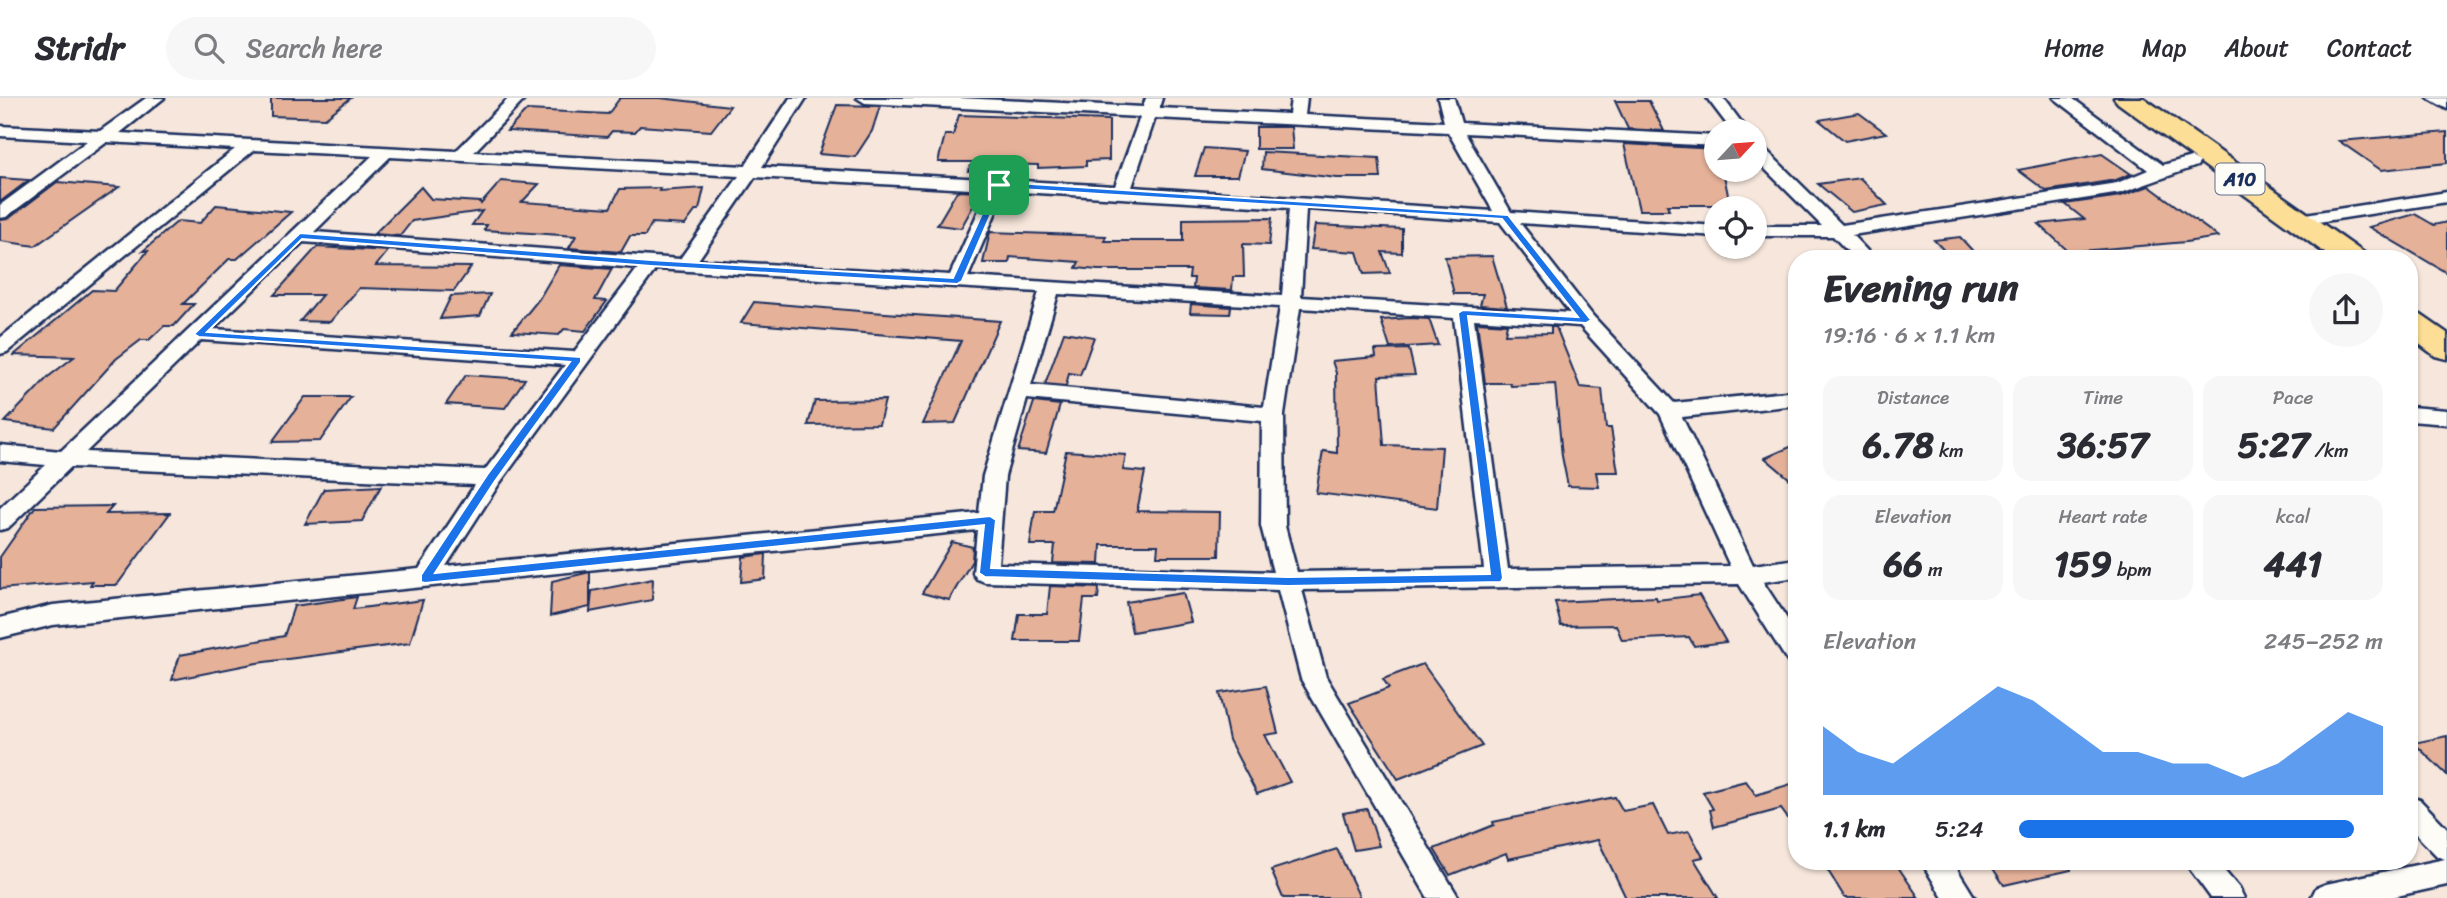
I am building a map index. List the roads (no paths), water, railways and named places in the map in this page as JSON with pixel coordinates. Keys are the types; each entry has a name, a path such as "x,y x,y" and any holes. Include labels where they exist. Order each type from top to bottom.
{"highway":[{"name":"A10","path":"2103,98 2312,250"},
{"name":"A10","path":"2127,98 2341,250"},
{"path":"2418,305 2447,326"},
{"path":"2418,328 2447,349"}],"street":[{"path":"0,213 156,98"},
{"path":"460,156 519,98"},
{"path":"685,265 798,98"},
{"path":"865,98 1152,104 1296,120 1704,140"},
{"path":"1296,120 1299,98"},
{"path":"1446,98 1454,129 1505,217 1586,320 1669,411 1746,575 1788,641"},
{"path":"1715,98 1731,119"},
{"path":"2062,98 2160,171"},
{"path":"2436,98 2447,104"},
{"path":"1122,192 1152,104"},
{"path":"0,131 1122,192 1704,230"},
{"path":"0,348 250,145"},
{"path":"0,522 386,152"},
{"path":"1768,162 1857,250"},
{"path":"1767,231 1839,231 2121,188 2160,171 2191,162"},
{"path":"957,281 999,185"},
{"path":"2299,220 2447,197"},
{"path":"1298,203 1292,302 1273,415 1273,526 1314,679 1444,898"},
{"path":"300,236 651,263 1586,320"},
{"path":"425,579 491,478 651,263"},
{"path":"1051,287 995,476 985,573 1288,581 1746,575 1788,569"},
{"path":"1463,313 1497,578"},
{"path":"199,334 578,359"},
{"path":"1020,391 1273,415"},
{"path":"1669,411 1788,399"},
{"path":"2418,415 2447,417"},
{"path":"0,453 67,459 491,478"},
{"path":"0,628 53,615 990,520"},
{"path":"2418,817 2447,847"},
{"path":"1941,870 1960,898"},
{"path":"2206,870 2229,898"},
{"path":"2326,898 2447,872"}]}
